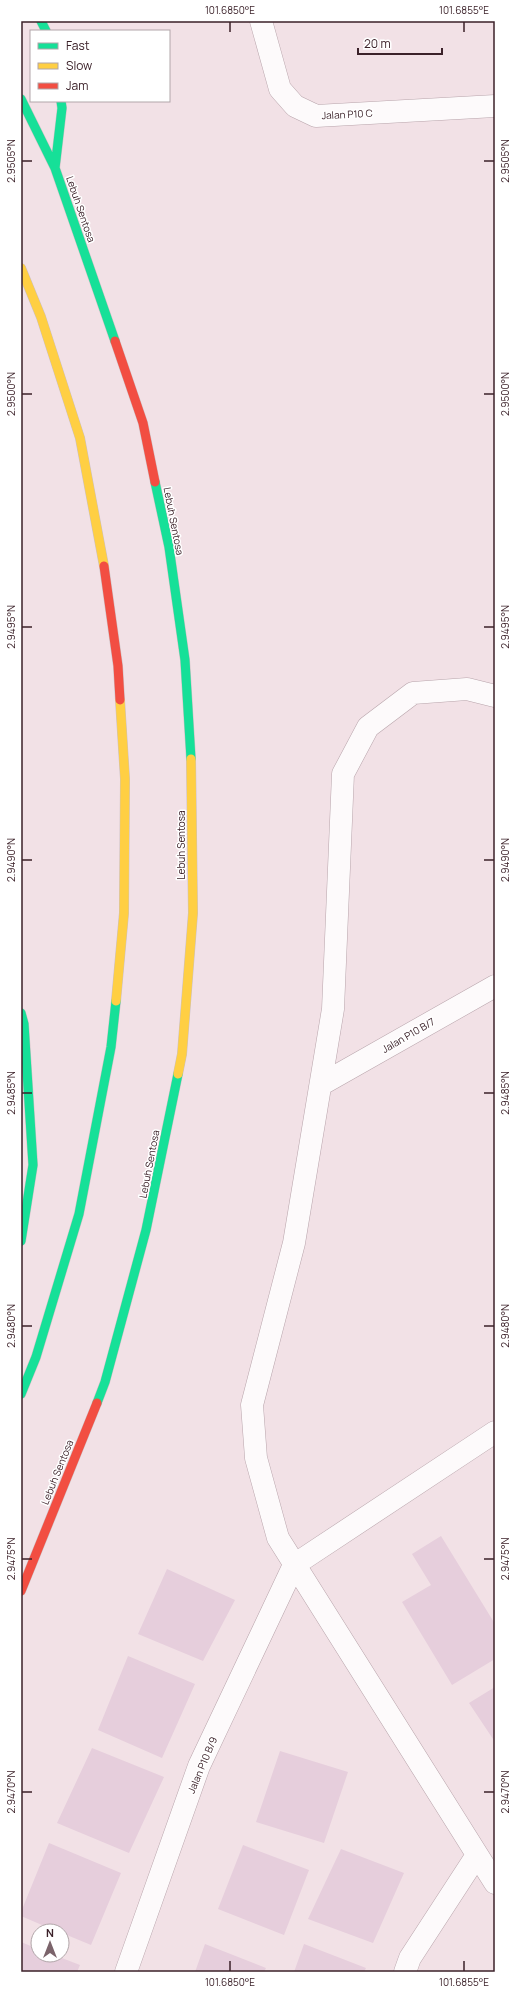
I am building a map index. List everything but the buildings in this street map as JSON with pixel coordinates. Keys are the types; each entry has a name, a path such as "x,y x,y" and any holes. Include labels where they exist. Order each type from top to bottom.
{"main road":[{"path":"41,21 46,30"},
{"name":"Lebuh Sentosa","path":"21,99 55,168 143,423 169,547 185,660 192,778 193,913 182,1054 146,1230 105,1382 21,1591"},
{"path":"55,168 62,108 61,102"},
{"path":"21,268 41,317 80,438 103,558 117,658 125,787 124,913 111,1047 79,1214 36,1357 21,1394"},
{"path":"21,1013 24,1024 33,1165 21,1241"}],"street":[{"name":"Jalan P10 C","path":"261,21 280,89 295,106 316,116 495,106"},
{"path":"494,1878 477,1855 278,1538 256,1458 252,1405 294,1243 322,1084 333,1009 343,774 368,727 413,693 467,689 495,696"},
{"name":"Jalan P10 B/7","path":"322,1084 495,986"},
{"path":"294,1565 495,1432"},
{"name":"Jalan P10 B/9","path":"126,1972 199,1766 294,1565"},
{"path":"405,1972 410,1958 477,1855"}],"traffic: fast":[{"path":"41,21 46,30"},
{"path":"21,99 55,168 115,341"},
{"path":"55,168 62,108 61,102"},
{"path":"155,482 169,547 185,660 191,759"},
{"path":"21,1394 36,1357 79,1214 111,1047 116,1001"},
{"path":"21,1013 24,1024 33,1165 21,1241"},
{"path":"97,1403 105,1382 146,1230 178,1074"}],"traffic: slow":[{"path":"21,268 41,317 80,438 104,566"},
{"path":"116,1001 124,913 125,779 120,700"},
{"path":"178,1074 182,1054 193,913 191,759"}],"traffic: jam":[{"path":"115,341 143,423 155,482"},
{"path":"104,566 118,666 120,700"},
{"path":"21,1591 97,1403"}]}
